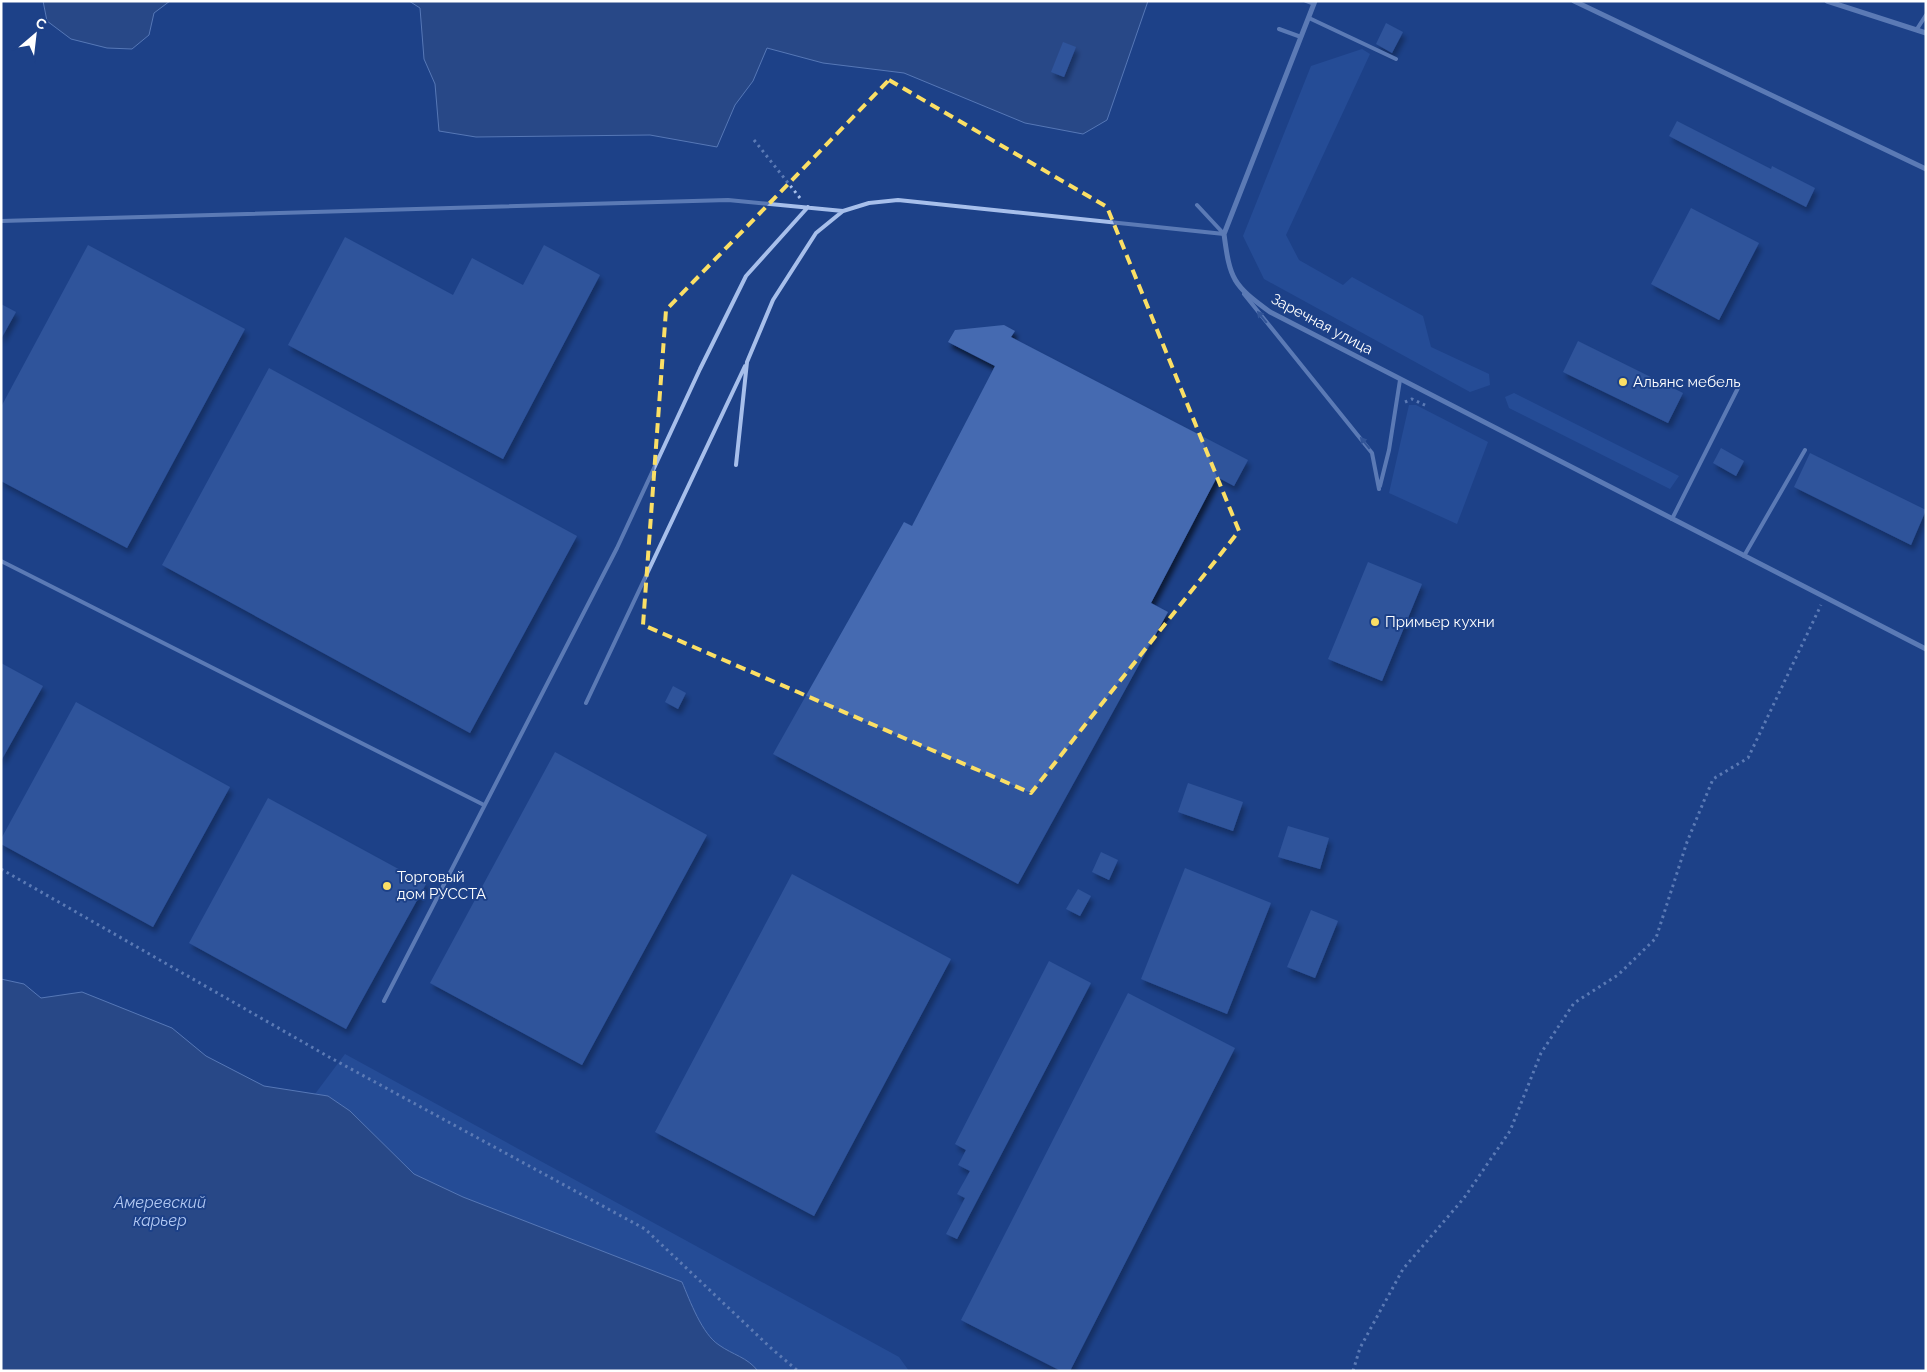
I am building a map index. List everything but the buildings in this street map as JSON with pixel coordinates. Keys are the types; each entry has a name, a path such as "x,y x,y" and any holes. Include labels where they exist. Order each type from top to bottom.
{"street":[{"path":"1574,1 1926,169"},
{"path":"1828,1 1926,33"},
{"name":"Заречная улица","path":"1314,3 1224,234 1229,269 1242,292 1270,312 1400,380 1926,649"}],"lane":[{"path":"1306,1 1314,3"},
{"path":"1917,29 1926,15"},
{"path":"1308,18 1396,59"},
{"path":"1279,29 1301,37"},
{"path":"1,221 728,200 843,211"},
{"path":"586,704 746,362 773,300 816,233 843,211 869,203 898,200 1224,234"},
{"path":"1197,205 1224,234"},
{"path":"384,1001 617,548 700,369 746,276 808,207"},
{"path":"1242,292 1372,453 1379,488 1389,450 1400,380"},
{"path":"736,465 746,362"},
{"path":"1672,519 1739,386"},
{"path":"1744,556 1805,450"},
{"path":"1,560 484,805"}],"path":[{"path":"754,140 808,207"},
{"path":"1402,405 1412,399 1430,408"},
{"path":"1353,1371 1360,1348 1403,1269 1464,1198 1510,1131 1541,1053 1574,1003 1618,975 1656,938 1687,842 1713,779 1748,758 1825,598"},
{"path":"1,869 320,1052 645,1229 772,1349 798,1371"}],"highlighted area":[{"path":"889,80 1107,207 1239,531 1031,793 643,625 666,310"}],"shaded area":[{"path":"1362,49 1370,54 1286,235 1299,260 1343,285 1352,277 1423,316 1431,347 1489,374 1490,385 1470,392 1264,279 1243,236 1311,66"},
{"path":"1514,393 1679,476 1670,489 1509,408 1505,397"},
{"path":"1409,405 1416,405 1488,442 1457,524 1389,493"},
{"path":"345,1054 899,1357 909,1371 758,1371 740,1356 719,1345 707,1333 682,1282 463,1197 414,1174 350,1111 328,1096 315,1094"}],"water":[{"path":"43,1 170,1 154,13 149,35 132,49 107,48 71,39 47,21"},
{"path":"409,1 1148,1 1107,120 1083,134 1025,123 904,73 823,63 767,48 753,81 735,105 717,147 650,135 476,137 439,131 435,84 424,59 420,8"},
{"name":"Амеревский карьер","path":"1,979 24,984 41,998 82,992 172,1028 206,1056 264,1086 328,1096 350,1111 414,1174 463,1197 682,1282 707,1333 719,1345 749,1362 758,1371 1,1371"}],"place":[{"name":"Альянс мебель","path":"1623,382"},
{"name":"Примьер кухни","path":"1375,622"},
{"name":"Торговый дом РУССТА","path":"387,886"}]}
